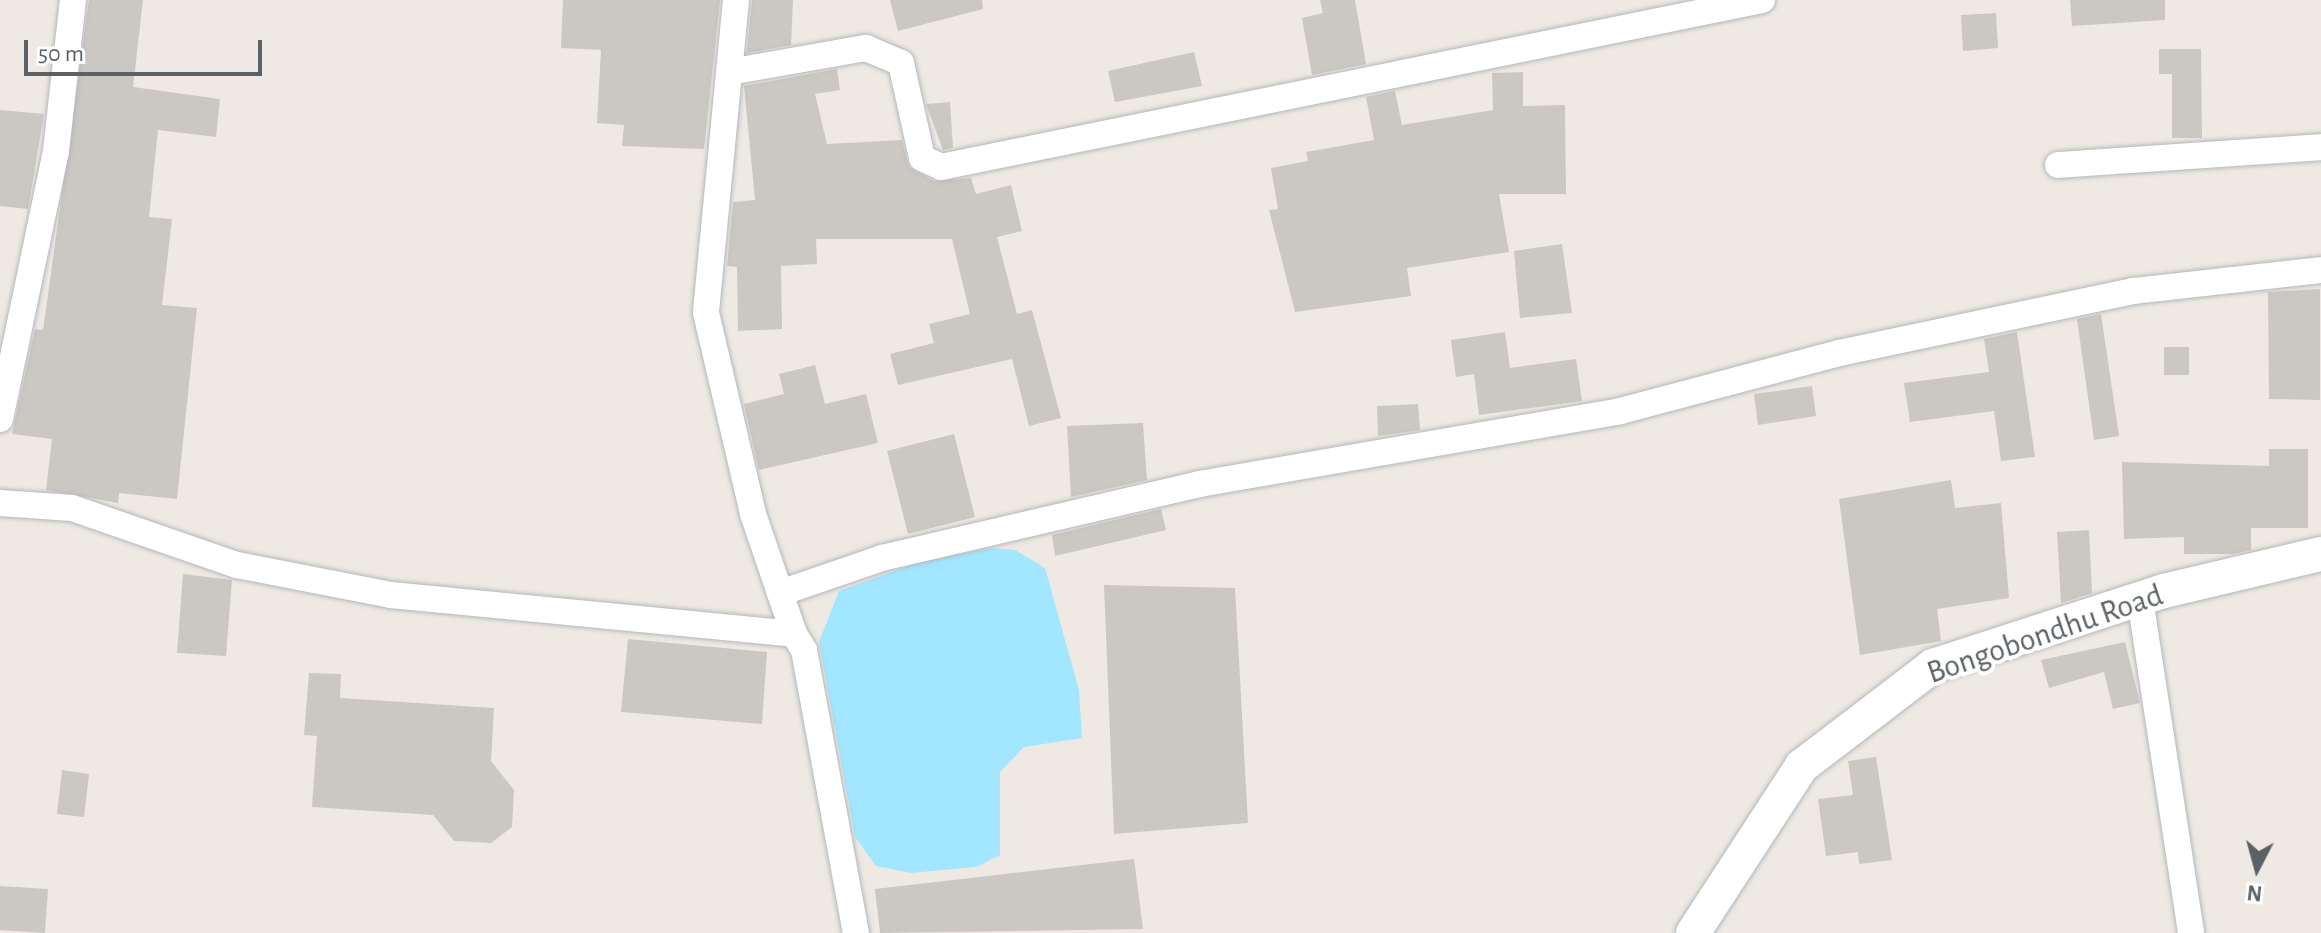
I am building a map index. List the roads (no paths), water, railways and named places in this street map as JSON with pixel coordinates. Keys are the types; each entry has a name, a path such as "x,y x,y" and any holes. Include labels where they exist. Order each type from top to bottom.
{"street":[{"path":"0,419 56,151 73,0"},
{"path":"736,0 735,71 706,313 753,514 794,634 804,650 856,933"},
{"path":"735,71 866,48 901,63 922,158 941,167 1762,0"},
{"path":"2058,165 2321,147"},
{"path":"780,593 882,558 1199,484 1620,411 1839,353 2134,291 2321,270"},
{"path":"0,503 72,508 237,565 391,595 794,634"},
{"name":"Bongobondhu Road","path":"1693,933 1802,766 1867,710 1933,666 2140,599 2321,554"},
{"path":"2140,599 2191,933"}],"water":[{"path":"992,548 1015,550 1045,568 1079,690 1082,738 1024,747 1000,772 1000,855 976,867 911,873 876,866 855,837 819,642 839,591 922,561"}]}
